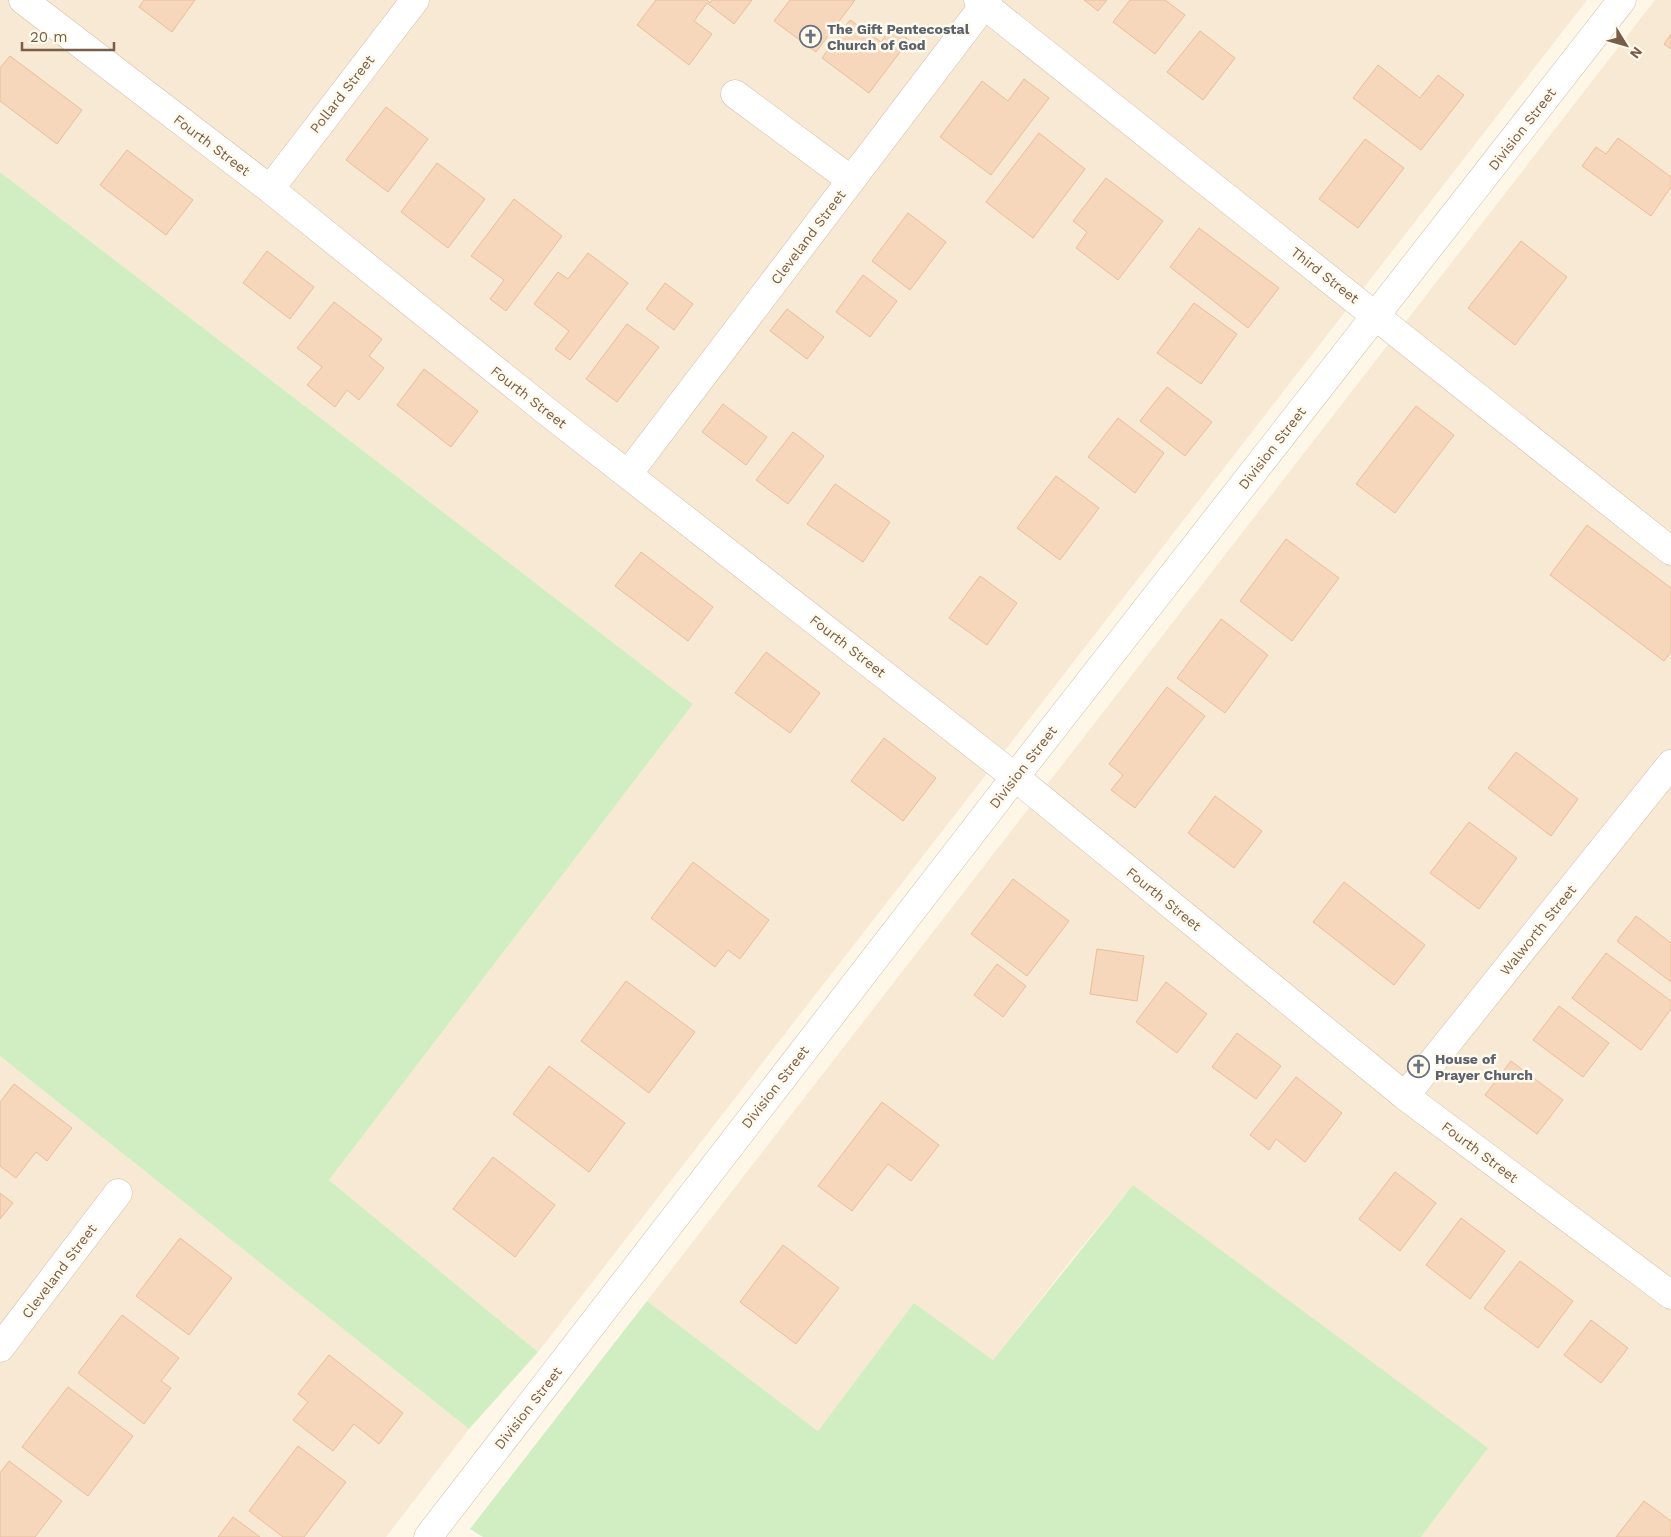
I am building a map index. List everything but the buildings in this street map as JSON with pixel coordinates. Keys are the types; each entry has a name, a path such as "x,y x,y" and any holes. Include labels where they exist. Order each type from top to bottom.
{"street":[{"name":"Fourth Street","path":"22,0 270,189 628,474 1015,777 1405,1096 1671,1295"},
{"name":"Pollard Street","path":"270,189 416,0"},
{"name":"Division Street","path":"428,1537 1015,777 1622,0"},
{"name":"Third Street","path":"983,2 1671,551"},
{"name":"Cleveland Street","path":"628,474 851,180 983,2"},
{"path":"735,94 851,180"},
{"name":"Walworth Street","path":"1405,1096 1671,764"},
{"name":"Cleveland Street","path":"0,1348 118,1193"}],"shaded area":[{"path":"0,0 1587,0 538,1352 329,1180 693,704 0,172"},
{"path":"1655,0 1671,0 1671,1537 1421,1537 1487,1449 1133,1185 1071,1260 993,1360 914,1303 818,1431 647,1301"},
{"path":"0,1056 469,1429 386,1537 0,1537"}],"green space":[{"path":"0,172 693,704 329,1180 538,1352 469,1429 0,1056"},
{"path":"1133,1185 1488,1448 1421,1537 483,1537 470,1529 647,1301 818,1431 914,1303 993,1360"}],"place":[{"name":"The Gift Pentecostal Church of God","path":"811,37"},
{"name":"House of Prayer Church","path":"1419,1067"}]}
